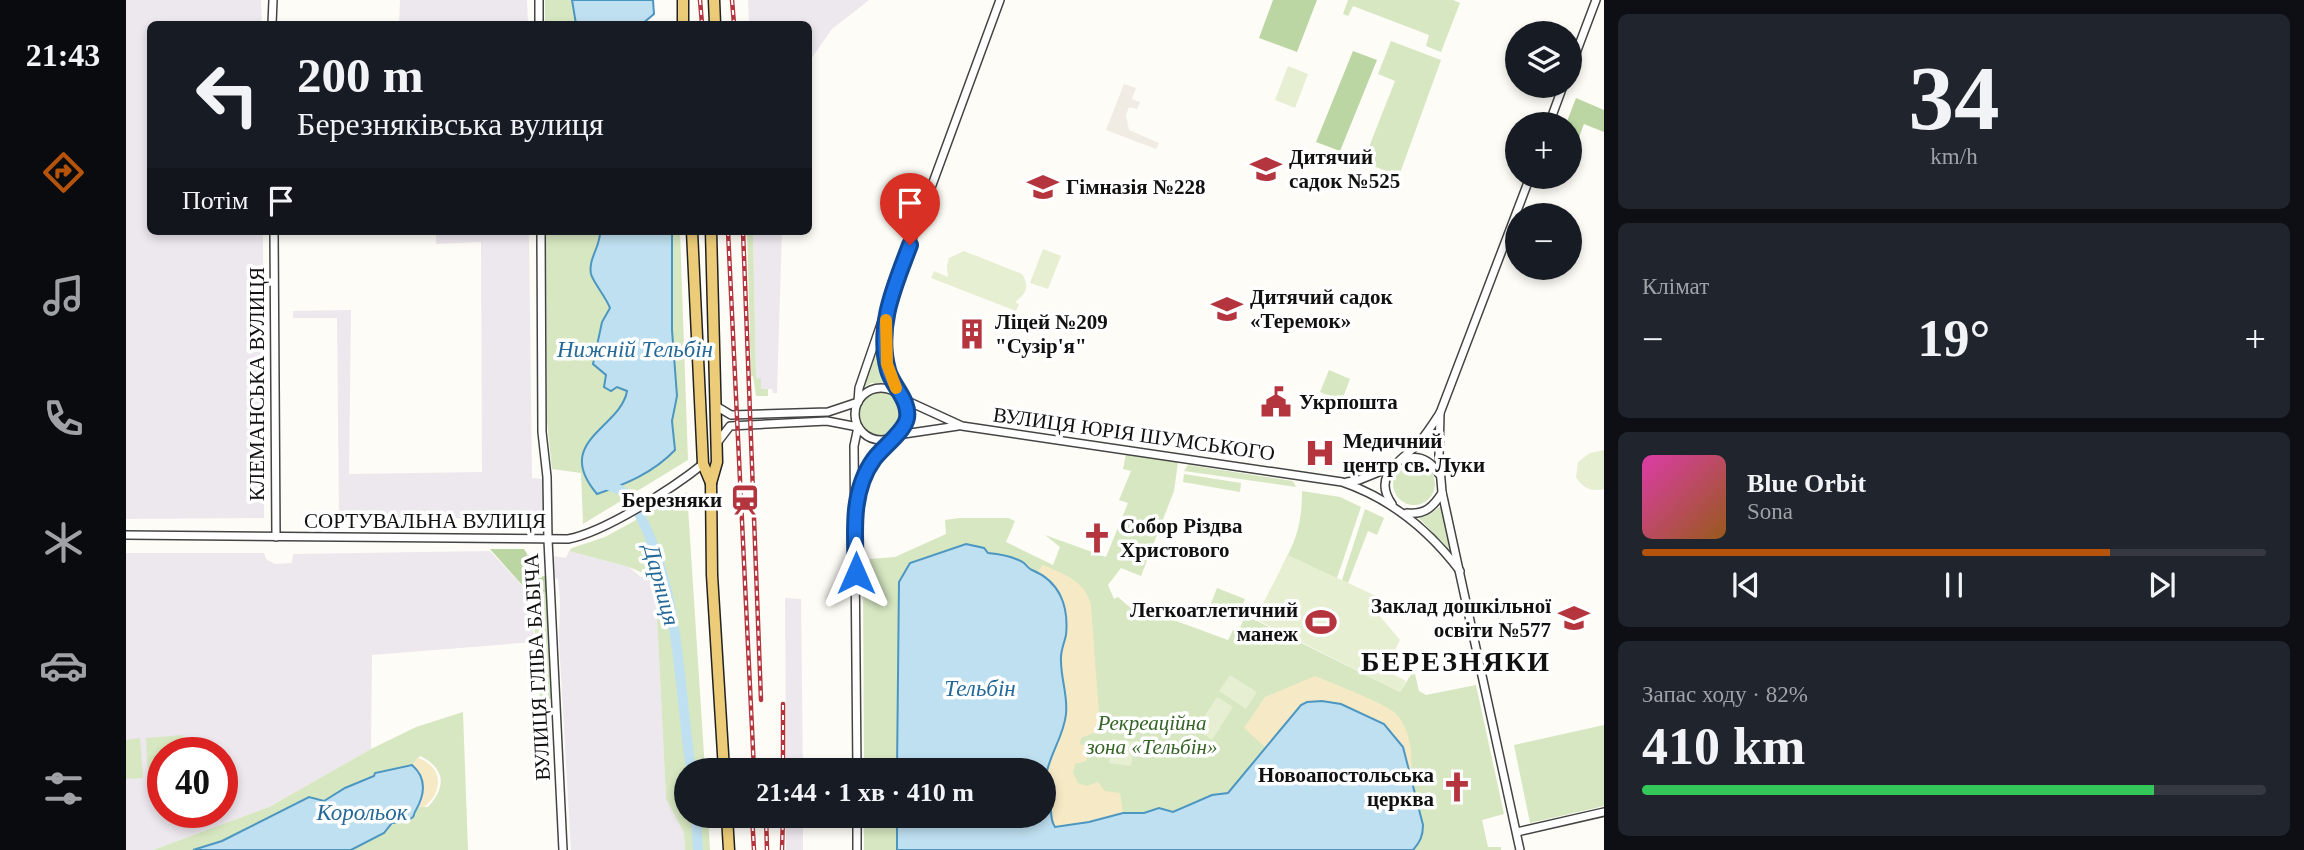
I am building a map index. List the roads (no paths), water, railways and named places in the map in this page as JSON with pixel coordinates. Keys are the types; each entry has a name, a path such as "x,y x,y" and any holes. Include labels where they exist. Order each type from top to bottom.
{"main road":[{"path":"683,0 683,21"},
{"path":"714,0 715,21"},
{"path":"692,235 703,464 711,484"},
{"path":"711,235 716,406 716,462 711,484 712,575 723,758"},
{"path":"694,251 701,246 710,251"},
{"path":"728,828 729,850"}],"street":[{"path":"272,21 273,0"},
{"path":"539,0 539,21"},
{"path":"894,437 880,440 871,438 859,427 855,415 859,388 1000,0"},
{"path":"1582,37 1596,0"},
{"path":"1460,572 1432,537 1395,507 1386,493 1385,484 1392,467 1418,443 1440,413 1525,189"},
{"name":"КЛЕМАНСЬКА ВУЛИЦЯ","path":"274,235 276,537"},
{"name":"ВУЛИЦЯ ГЛІБА БАБІЧА","path":"541,235 542,432 547,477 564,850"},
{"path":"855,509 869,467 904,426 907,418 907,407 889,373 886,358 887,306"},
{"path":"838,410 859,388"},
{"path":"716,406 731,415 824,412 858,402 866,392 878,388 890,389 901,396"},
{"name":"ВУЛИЦЯ ЮРІЯ ШУМСЬКОГО","path":"901,396 962,426"},
{"path":"1440,413 1442,492 1520,850"},
{"path":"716,444 730,426 834,422 859,427"},
{"path":"834,422 848,430 854,439"},
{"name":"ВУЛИЦЯ ЮРІЯ ШУМСЬКОГО","path":"894,437 962,426 1342,482 1395,507"},
{"path":"857,758 854,439 859,427"},
{"path":"1399,461 1416,457 1424,459 1431,463 1440,475"},
{"name":"СОРТУВАЛЬНА ВУЛИЦЯ","path":"126,535 548,540 581,536 618,518 703,464"},
{"name":"ВУЛИЦЯ ЮРІЯ ШУМСЬКОГО","path":"1342,482 1359,480 1392,467"},
{"path":"1404,513 1418,514 1425,511 1436,502 1442,492"},
{"path":"1517,832 1604,812"},
{"path":"857,828 858,850"}],"water":[{"path":"572,0 653,0 654,14 646,21 576,21"},
{"name":"Нижній Тельбін","path":"600,235 672,235 672,330 677,396 672,421 675,450 639,477 597,494 585,476 582,461 585,448 622,404 627,391 617,387 611,391 604,387 606,375 593,364 602,322 610,308 591,274 591,263"},
{"name":"Тельбін","path":"966,544 1024,563 1055,587 1064,604 1067,624 1061,658 1066,714 1051,758 897,758 899,582 910,563"},
{"name":"Тельбін","path":"1322,701 1341,704 1384,724 1403,747 1423,825 1422,836 1413,850 897,850 897,828 1056,828 1159,808 1173,812 1212,795 1228,793 1301,705"},
{"name":"Корольок","path":"412,765 420,775 423,786 412,818 392,823 384,833 351,850 193,850 222,841 309,797 324,801 345,788 374,776 375,773"}],"waterway":[{"name":"Дарниця","path":"604,483 630,499 646,528 657,557 672,616 690,758"},
{"name":"Дарниця","path":"697,828 698,850"}],"railway":[{"path":"700,0 702,21"},
{"path":"732,0 734,21"},
{"path":"728,235 753,758"},
{"path":"743,235 761,700"},
{"path":"783,704 783,758"},
{"path":"753,828 754,850"},
{"path":"766,828 767,850"},
{"path":"782,850 783,828"}],"place":[{"name":"Дитячий садок №525","path":"1266,169"},
{"name":"Гімназія №228","path":"1043,187"},
{"name":"Дитячий садок «Теремок»","path":"1227,309"},
{"name":"Ліцей №209 \"Сузір'я\"","path":"972,334"},
{"name":"Укрпошта","path":"1276,402"},
{"name":"Медичний центр св. Луки","path":"1320,453"},
{"name":"Березняки","path":"745,500"},
{"name":"Собор Різдва Христового","path":"1097,538"},
{"name":"Заклад дошкільної освіти №577","path":"1574,618"},
{"name":"Легкоатлетичний манеж","path":"1321,622"},
{"name":"Новоапостольська церква","path":"1457,787"}],"district":[{"name":"БЕРЕЗНЯКИ","path":"1456,661"}],"park label":[{"name":"Рекреаційна зона «Тельбін»","path":"1152,735"}]}
